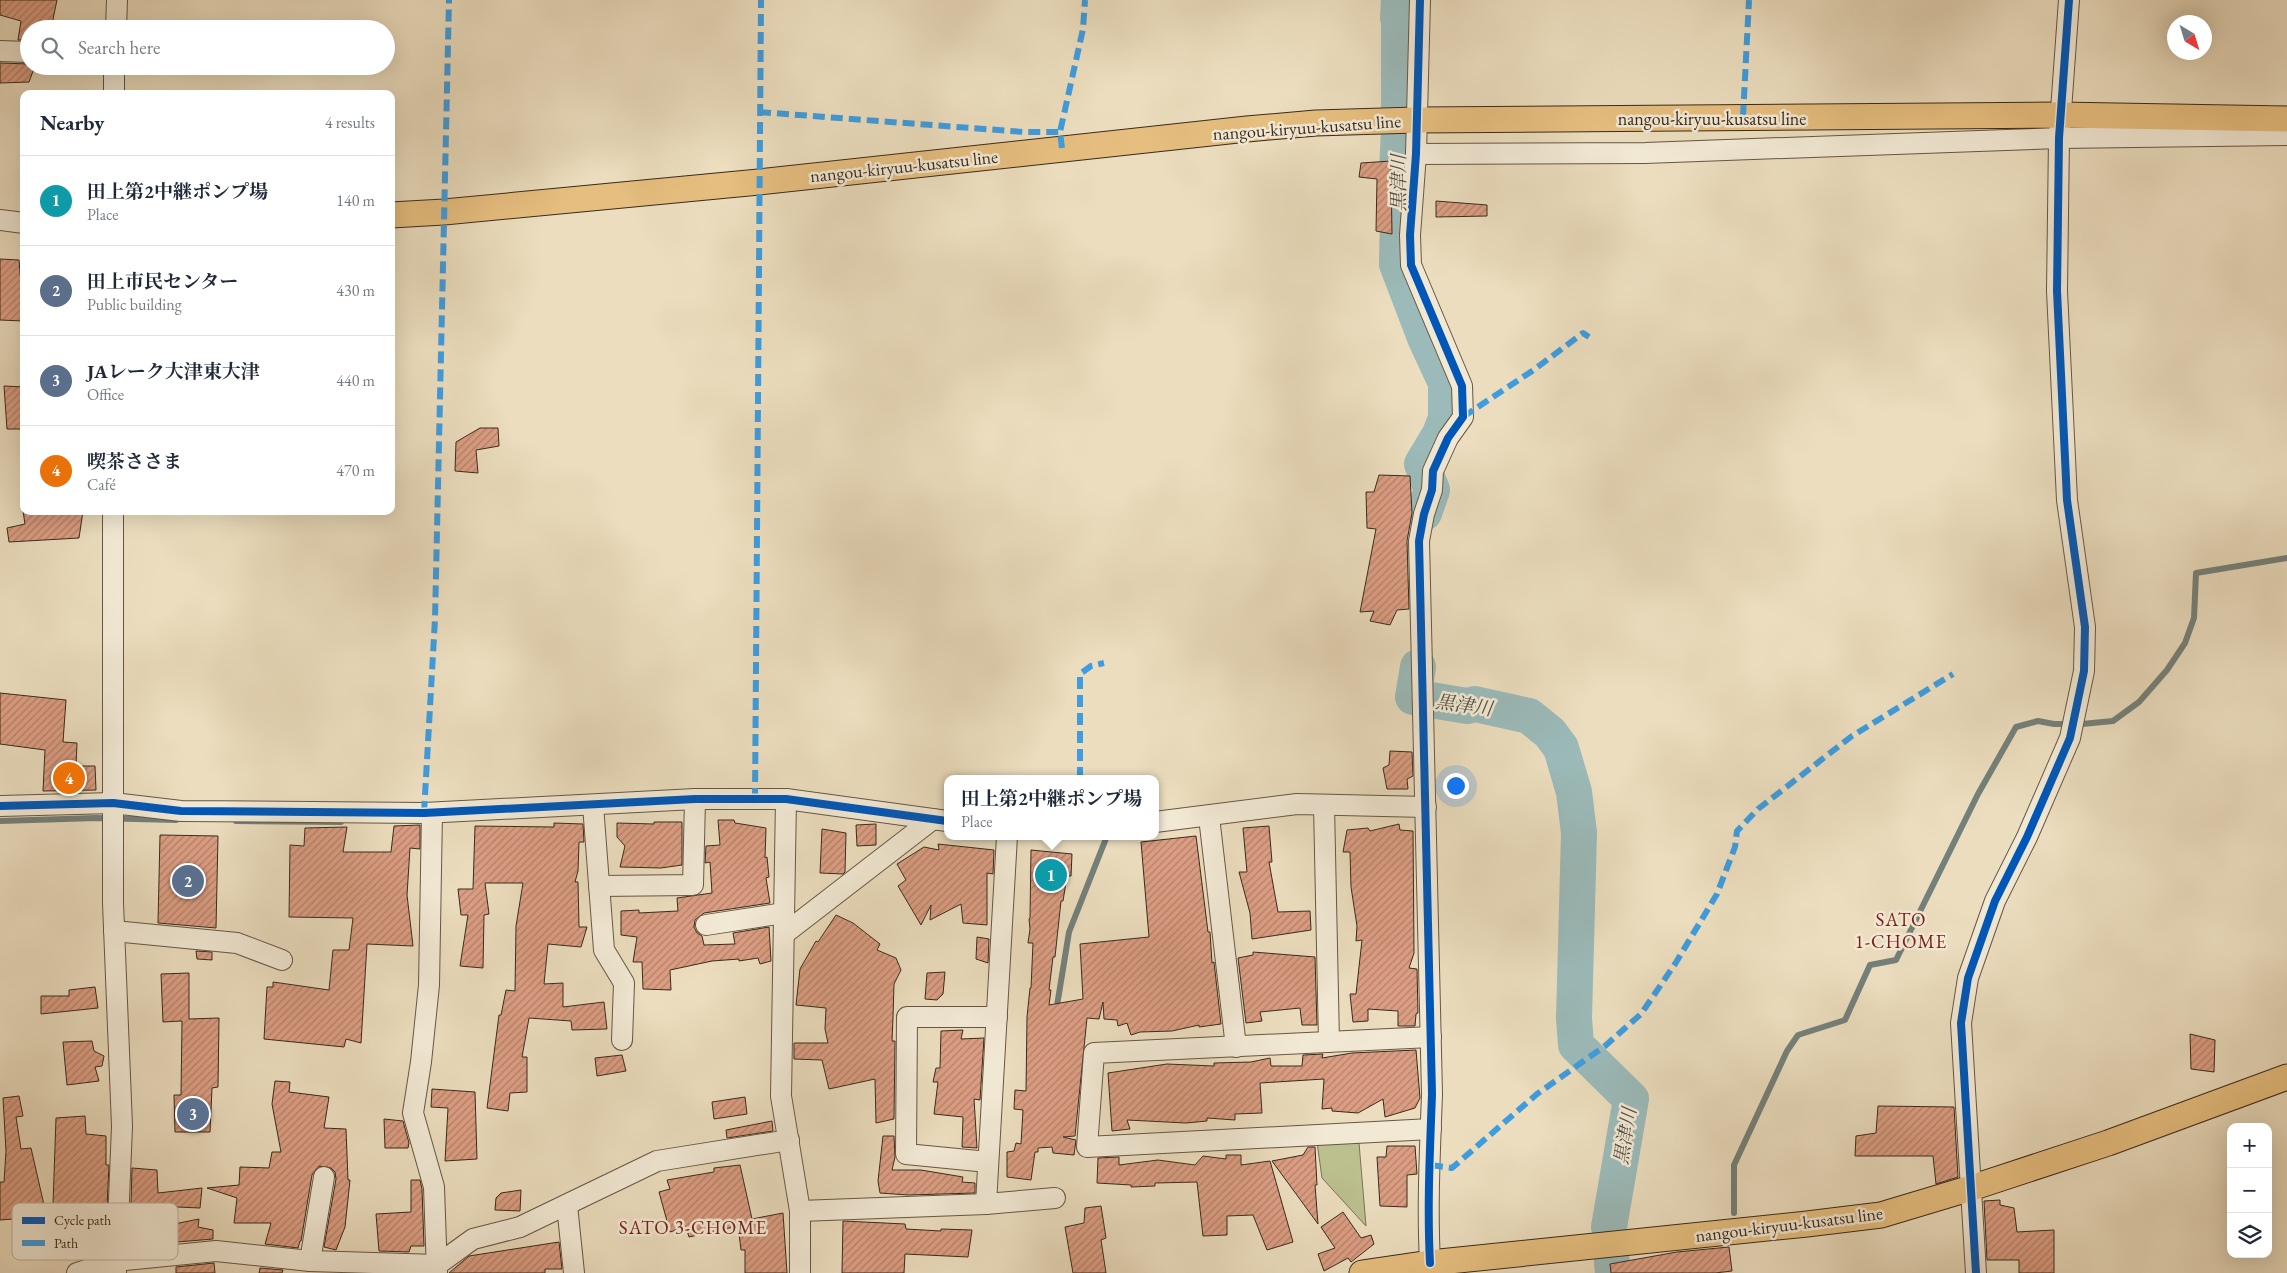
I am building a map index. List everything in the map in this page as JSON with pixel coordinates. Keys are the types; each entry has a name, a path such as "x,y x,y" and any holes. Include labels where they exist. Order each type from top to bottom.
{"main road":[{"name":"nangou-kiryuu-kusatsu line","path":"395,215 454,211 749,183 1316,123 1416,120 2059,127 2287,119"},
{"name":"nangou-kiryuu-kusatsu line","path":"1366,1272 1430,1263 1881,1215 2108,1143 2287,1077"}],"street":[{"path":"116,20 117,0"},
{"path":"1420,0 1416,154 1410,235 1411,265 1462,386 1463,417 1448,438 1433,470 1432,490 1424,514 1419,541 1431,1037 1431,1165 1427,1206 1430,1263"},
{"path":"1976,1273 1961,1023 1968,978 1995,901 2028,837 2070,738 2084,671 2085,627 2067,500 2058,300 2059,127 2070,0"},
{"path":"0,51 20,52"},
{"path":"114,75 114,90"},
{"path":"1416,154 1645,153 2059,127 2287,135"},
{"path":"0,220 20,222"},
{"path":"113,515 114,931 122,1126 119,1203"},
{"path":"0,806 113,803 181,811 432,813 695,799 786,799 940,820"},
{"path":"599,886 692,885 695,799"},
{"path":"786,799 781,1096 800,1211 800,1273"},
{"path":"1159,822 1297,804 1426,807"},
{"path":"592,805 604,950 624,983 622,1040"},
{"path":"1324,805 1329,1042"},
{"path":"432,813 430,985 422,1062 413,1113 434,1187 437,1269"},
{"path":"1209,816 1236,1047"},
{"path":"784,934 940,820"},
{"path":"986,1204 1007,840"},
{"path":"706,925 784,913"},
{"path":"114,931 237,943 282,960"},
{"path":"988,1162 906,1154 907,1017 996,1017"},
{"path":"1430,1129 1087,1147 1094,1053 1431,1037"},
{"path":"178,1258 216,1252 310,1261 437,1269 473,1239 520,1227 657,1160 789,1140"},
{"path":"310,1261 324,1178"},
{"path":"800,1211 986,1204 1055,1198"},
{"path":"567,1204 574,1273"},
{"path":"77,1273 163,1260"}],"green space":[{"path":"1317,1142 1359,1143 1366,1226 1322,1178"}],"building":[{"path":"0,0 57,0 53,20 20,21 0,15"},
{"path":"0,63 20,64 20,75 32,75 29,82 0,83"},
{"path":"1391,161 1392,234 1376,231 1377,179 1359,177 1361,163"},
{"path":"1436,201 1487,205 1487,216 1436,217"},
{"path":"0,259 19,260 20,321 0,320"},
{"path":"4,386 20,387 20,429 7,429"},
{"path":"480,428 498,428 499,446 476,450 478,473 455,471 456,442"},
{"path":"1379,475 1410,476 1412,513 1407,541 1409,609 1397,610 1390,625 1370,621 1374,611 1360,612 1376,529 1367,528 1366,492 1374,492"},
{"path":"24,515 82,515 79,538 9,542 7,528 25,524"},
{"path":"0,693 66,700 63,742 77,743 76,766 95,766 96,790 43,791 45,750 0,744"},
{"path":"1390,751 1412,752 1413,776 1407,779 1408,789 1387,789 1383,768 1389,765"},
{"path":"718,820 734,820 735,823 766,828 765,858 767,857 769,877 766,878 770,903 704,913 695,920 694,927 697,933 702,936 704,945 735,944 733,933 769,927 771,961 760,964 758,958 739,961 739,959 712,961 670,970 671,990 643,989 642,962 633,962 637,937 621,935 621,911 639,910 639,913 678,911 677,898 712,893 710,862 705,863 706,846 720,845"},
{"path":"654,822 682,822 682,865 661,868 620,867 625,846 617,837 617,823 654,824"},
{"path":"554,823 583,824 584,842 579,842 578,871 575,882 578,882 579,927 587,927 581,947 548,944 544,984 563,983 563,1007 604,1002 607,1029 572,1030 571,1021 529,1018 522,1057 527,1057 527,1092 510,1093 508,1111 487,1108 499,1015 501,1015 506,990 515,991 516,926 523,883 485,883 489,914 484,915 483,968 460,966 468,915 461,915 458,889 473,889 475,826 554,827"},
{"path":"876,824 876,845 857,846 856,825"},
{"path":"1399,824 1400,830 1413,831 1414,953 1409,968 1417,969 1418,1013 1416,1014 1415,1026 1398,1026 1398,1011 1368,1009 1368,1021 1353,1022 1350,994 1356,994 1362,940 1356,941 1357,926 1351,887 1350,852 1343,852 1347,830 1368,828 1370,831"},
{"path":"420,825 420,849 410,848 407,895 413,946 367,944 361,1043 346,1039 344,1047 264,1039 267,987 273,987 273,982 329,990 333,950 349,950 353,918 289,917 290,845 304,846 305,828 347,827 343,852 391,852 394,826"},
{"path":"1269,826 1272,862 1269,862 1278,912 1310,911 1311,930 1252,939 1250,913 1239,872 1247,872 1243,828"},
{"path":"822,829 846,833 845,872 843,874 820,873"},
{"path":"160,835 218,836 216,928 158,923"},
{"path":"1196,836 1221,1024 1199,1027 1199,1025 1172,1031 1140,1032 1131,1035 1127,1023 1118,1026 1117,1020 1104,1019 1103,1002 1099,1019 1087,1018 1075,1136 1063,1137 1076,1140 1074,1155 1053,1153 1052,1147 1038,1148 1038,1152 1035,1152 1031,1180 1007,1177 1007,1152 1014,1151 1016,1143 1021,1144 1023,1110 1014,1109 1015,1090 1026,1091 1027,1017 1031,988 1033,943 1028,943 1030,929 1031,850 1072,854 1071,876 1067,876 1063,901 1061,901 1055,957 1053,957 1049,990 1051,990 1049,1005 1083,999 1080,944 1149,937 1141,842"},
{"path":"938,844 994,850 993,874 987,873 987,925 963,923 961,904 930,920 931,905 921,925 898,886 906,880 897,864 924,847 939,850"},
{"path":"836,915 853,923 880,944 877,950 896,958 901,970 894,984 892,1041 895,1041 894,1119 876,1123 875,1079 829,1089 822,1060 794,1059 794,1043 828,1043 825,1029 826,1008 796,1005 800,969 816,941 818,942"},
{"path":"977,937 989,939 988,963 976,959"},
{"path":"196,951 212,952 212,960 197,959"},
{"path":"1253,952 1315,957 1317,1025 1302,1025 1300,1008 1260,1012 1262,1021 1246,1023 1238,958 1253,955"},
{"path":"945,972 943,994 937,1000 925,999 927,973"},
{"path":"189,973 189,1019 219,1018 218,1087 212,1088 210,1132 175,1132 174,1095 181,1095 182,1021 163,1022 161,974"},
{"path":"95,987 98,1008 41,1014 41,996 69,996 69,990"},
{"path":"963,1030 961,1039 984,1038 980,1100 974,1099 977,1148 962,1147 963,1117 934,1114 938,1082 933,1082 936,1068 940,1068 941,1031"},
{"path":"2190,1034 2215,1040 2214,1072 2191,1069"},
{"path":"92,1041 94,1051 104,1056 102,1066 95,1067 99,1081 67,1085 63,1042"},
{"path":"1416,1050 1420,1098 1415,1108 1385,1117 1383,1099 1358,1113 1332,1111 1332,1108 1322,1109 1324,1079 1260,1083 1262,1113 1235,1114 1235,1120 1207,1118 1207,1121 1186,1123 1127,1120 1130,1129 1112,1131 1108,1073 1167,1064 1214,1066 1214,1063 1251,1062 1270,1058 1271,1066 1302,1066 1303,1055 1323,1054 1322,1058 1352,1053"},
{"path":"622,1055 626,1071 597,1076 595,1058"},
{"path":"275,1081 290,1082 289,1092 329,1097 324,1128 346,1129 348,1180 350,1180 345,1227 336,1250 324,1247 336,1179 335,1172 331,1168 319,1166 312,1175 301,1241 298,1248 265,1244 271,1223 234,1223 237,1198 207,1188 239,1185 240,1167 269,1168 272,1152 281,1152 272,1104"},
{"path":"432,1089 475,1092 477,1159 445,1161 448,1108 431,1107"},
{"path":"19,1096 23,1116 16,1117 21,1149 31,1148 44,1203 12,1203 12,1219 0,1220 0,1182 4,1182 6,1151 3,1098"},
{"path":"745,1097 747,1114 714,1119 712,1102"},
{"path":"1878,1106 1954,1107 1958,1177 1936,1184 1933,1156 1855,1156 1856,1136 1876,1133"},
{"path":"85,1116 86,1134 106,1136 106,1165 109,1165 107,1203 53,1203 56,1118"},
{"path":"384,1119 403,1121 409,1143 408,1148 385,1148"},
{"path":"772,1121 773,1131 727,1138 726,1130"},
{"path":"883,1136 894,1136 895,1157 892,1170 921,1170 963,1177 962,1182 975,1183 975,1193 908,1195 880,1193 878,1181"},
{"path":"1387,1146 1415,1146 1417,1174 1407,1175 1407,1207 1380,1206 1377,1157 1386,1157"},
{"path":"1308,1147 1315,1147 1318,1224 1272,1161 1303,1155"},
{"path":"1226,1155 1241,1155 1241,1165 1270,1161 1293,1242 1267,1250 1253,1215 1227,1216 1227,1235 1203,1236 1197,1182 1155,1183 1155,1186 1131,1187 1131,1185 1097,1183 1098,1158 1119,1157 1119,1165 1158,1160 1195,1165 1203,1156 1226,1159"},
{"path":"740,1165 752,1219 783,1213 787,1273 745,1273 745,1250 741,1250 738,1226 689,1237 686,1227 670,1232 659,1192 670,1189 667,1180 714,1172 714,1168"},
{"path":"132,1168 157,1170 158,1193 202,1188 200,1208 178,1207 178,1203 131,1203"},
{"path":"411,1180 420,1180 422,1189 424,1246 411,1246 409,1252 379,1251 376,1214 411,1212"},
{"path":"521,1190 520,1211 495,1210 496,1198 501,1193"},
{"path":"2000,1200 2000,1205 2014,1208 2017,1232 2054,1230 2054,1273 2019,1273 2019,1260 1987,1260 1984,1201"},
{"path":"1101,1206 1106,1238 1101,1240 1106,1273 1073,1273 1065,1227 1084,1223 1085,1208"},
{"path":"1343,1212 1361,1238 1371,1235 1374,1244 1351,1262 1348,1258 1324,1271 1318,1254 1335,1248 1321,1227"},
{"path":"199,1219 198,1227 213,1230 213,1239 178,1242 178,1223"},
{"path":"843,1221 905,1224 906,1229 972,1230 968,1257 905,1254 904,1273 842,1273"},
{"path":"559,1242 562,1269 545,1269 545,1273 449,1273 469,1256"},
{"path":"1729,1247 1732,1271 1715,1273 1611,1273 1610,1264 1677,1252"},
{"path":"214,1263 215,1273 176,1273 176,1267"},
{"path":"260,1268 283,1270 282,1273 259,1273"}],"waterway":[{"name":"黒津川","path":"1399,0 1398,18 1401,18 1399,24 1399,130 1395,213 1398,213 1397,264 1426,340 1446,383 1446,418 1440,434 1422,464 1432,490 1424,513"},
{"path":"1734,1213 1734,1165 1787,1051 1798,1035 1845,1020 1870,965 1896,960 1978,794 2016,727 2038,721 2054,724 2113,721 2139,702 2167,670 2185,643 2194,618 2196,573 2287,558"},
{"name":"黒津川","path":"1418,667 1413,697 1467,706 1475,704 1529,716 1550,733 1561,748 1574,792 1579,833 1574,1018 1576,1045 1631,1099 1609,1227"},
{"path":"0,821 96,818 176,820"},
{"path":"236,821 341,822"},
{"path":"1056,1012 1069,932 1105,840"},
{"name":"黒津川","path":"1612,1262 1613,1273"}],"marked path":[{"path":"424,813 435,619 449,0"},
{"path":"755,800 761,0"},
{"path":"1062,148 1060,132 1083,29 1085,0"},
{"path":"1743,117 1749,0"},
{"path":"759,112 1024,132 1060,132"},
{"path":"1463,417 1535,369 1583,333 1589,337"},
{"path":"1080,775 1080,674 1091,666 1104,663"},
{"path":"1431,1165 1452,1168 1537,1094 1605,1046 1641,1014 1675,964 1717,894 1735,847 1737,831 1758,809 1852,736 1953,674"}],"cycle path":[{"path":"1420,0 1416,154 1410,235 1411,265 1462,386 1463,417 1448,438 1433,471 1432,490 1424,514 1419,541 1432,1094 1429,1199 1430,1263"},
{"path":"1976,1273 1961,1023 1968,978 1995,901 2027,837 2070,738 2084,671 2085,627 2067,500 2057,291 2059,138 2069,0"},
{"path":"0,806 113,803 181,811 424,813 695,799 786,799 944,821"}],"place":[{"name":"喫茶ささま","path":"69,778"},
{"name":"田上第2中継ポンプ場","path":"1051,875"},
{"name":"田上市民センター","path":"188,881"},
{"name":"JAレーク大津東大津","path":"193,1114"}],"district":[{"name":"SATO 1-CHOME","path":"1901,930"},
{"name":"SATO 3-CHOME","path":"693,1227"}]}
